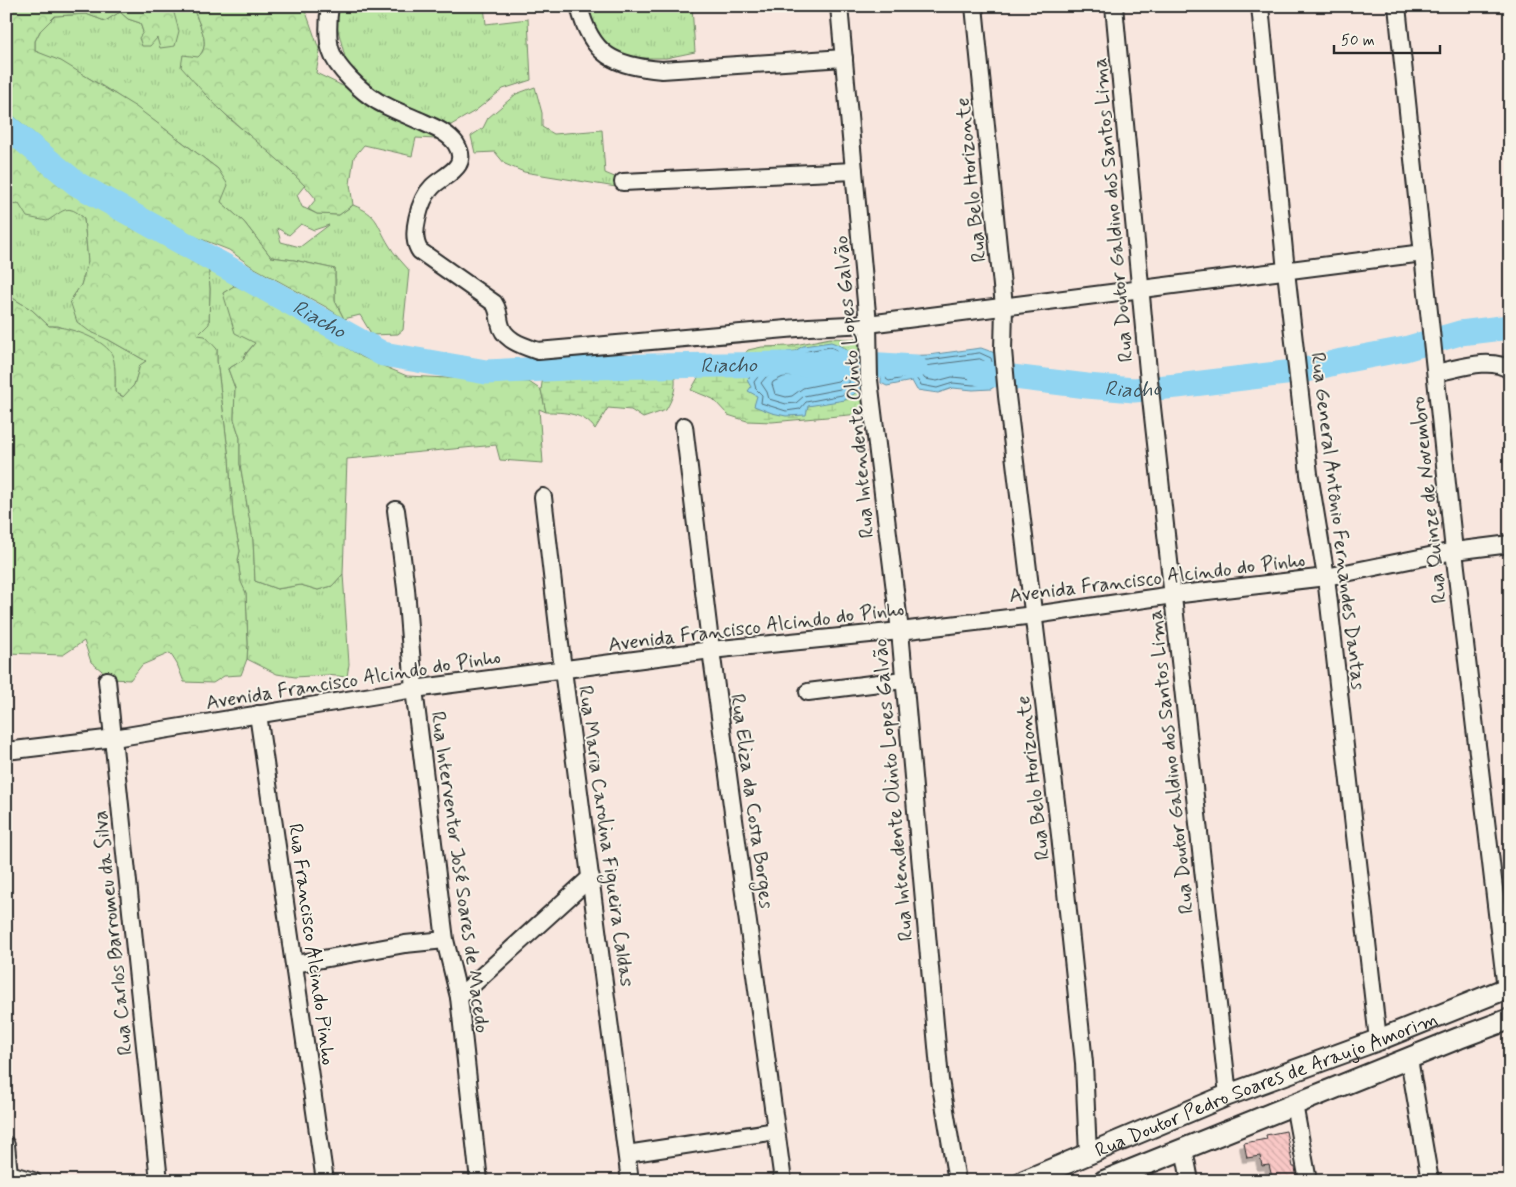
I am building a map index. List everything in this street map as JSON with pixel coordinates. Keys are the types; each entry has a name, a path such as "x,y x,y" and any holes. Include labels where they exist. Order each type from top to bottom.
{"street":[{"path":"330,6 328,17 331,52 345,75 376,101 434,127 451,138 460,152 454,172 433,186 425,197 418,215 415,234 417,247 494,303 498,309 502,330 508,337 517,344 538,351 868,324 1423,253"},
{"path":"579,6 592,41 605,54 620,63 637,68 662,70 844,58"},
{"name":"Rua Intendente Olinto Lopes Galvão","path":"839,6 868,324 869,380 900,631 940,1080 957,1181"},
{"name":"Rua Belo Horizonte","path":"974,6 1004,306 1003,350 1007,396 1060,835 1084,1064 1088,1155"},
{"name":"Rua Doutor Galdino dos Santos Lima","path":"1114,6 1151,401 1228,1095"},
{"name":"Rua General Antônio Fernandes Dantas","path":"1260,6 1286,270 1309,474 1326,577 1378,1040"},
{"name":"Rua Quinze de Novembro","path":"1397,6 1454,551 1508,988"},
{"path":"623,182 854,171"},
{"path":"1436,373 1488,363 1502,364 1510,370"},
{"name":"Rua Eliza da Costa Borges","path":"684,426 711,650 783,1181"},
{"name":"Rua Maria Carolina Figueira Caldas","path":"543,497 563,670 630,1181"},
{"name":"Rua Interventor José Soares de Macedo","path":"396,510 406,589 414,689 445,940 459,997 479,1181"},
{"name":"Avenida Francisco Alcindo do Pinho","path":"6,751 114,738 414,689 711,650 900,631 1326,577 1454,551 1510,544"},
{"name":"Rua Carlos Barromeu da Silva","path":"107,680 159,1181"},
{"path":"808,692 903,680"},
{"name":"Rua Francisco Alcindo Pinho","path":"258,714 325,1181"},
{"path":"459,997 591,877"},
{"path":"295,964 405,944 445,940"},
{"name":"Rua Doutor Pedro Soares de Araujo Amorim","path":"1024,1181 1228,1095 1378,1040 1508,988"},
{"path":"1447,1012 1459,1038"},
{"name":"Rua Doutor Pedro Soares de Araujo Amorim","path":"1104,1181 1510,1019"},
{"path":"1409,1059 1430,1181"},
{"path":"1294,1104 1308,1181"},
{"path":"627,1154 776,1131"},
{"path":"6,1145 8,1173 33,1181"},
{"path":"1184,1149 1190,1181"}],"green space":[{"path":"6,6 172,6 179,31 175,46 160,48 157,38 150,46 142,46 139,38 143,32 140,23 128,19 120,12 105,21 86,14 55,16 40,31 35,41 35,51 61,61 136,107 218,169 228,185 221,202 244,222 271,257 335,269 335,301 344,319 326,307 251,266 229,250 191,235 87,178 6,110"},
{"path":"172,6 195,6 194,10 204,41 204,47 198,57 204,93 231,120 263,146 305,185 297,195 302,207 317,214 339,215 353,205 368,213 376,221 391,248 409,270 403,330 398,334 372,335 360,315 344,319 335,301 335,269 271,257 244,222 221,202 218,169 107,89 60,62 35,51 35,41 40,31 55,16 86,14 105,21 120,12 128,19 140,23 143,32 172,11","holes":["301,224 314,230 329,225 300,247 281,242 277,228 289,235"]},
{"path":"195,6 301,6 307,15 320,52 316,73 345,87 367,103 431,133 436,139 416,138 412,156 364,145 354,157 350,184 353,205 339,215 317,214 308,209 316,199 307,188 287,168 218,108 181,67 183,55 198,57 204,47 203,35 194,10"},
{"path":"336,6 484,6 486,24 528,19 531,80 503,89 475,111 451,125 375,93 347,65 337,26"},
{"path":"583,6 692,6 695,52 666,58 639,58 616,53 602,45"},
{"path":"535,87 542,113 542,127 554,134 602,130 605,173 617,178 616,187 524,172 505,164 495,152 475,153 471,136 483,128 488,118 516,94"},
{"path":"6,141 36,164 103,208 208,263 210,289 209,324 198,335 205,336 217,349 233,516 240,551 238,560 241,582 246,593 248,644 247,659 241,675 224,676 213,683 184,682 177,664 170,653 142,665 130,680 112,679 91,662 84,641 63,655 6,653 6,294 32,310 49,326 65,328 95,339 109,350 113,357 115,370 115,392 123,397 134,385 140,365 146,361 89,331 77,322 70,301 81,285 88,262 84,218 70,209 62,211 47,221 27,217 19,204 6,205"},
{"path":"20,204 74,210 84,218 88,262 81,285 70,301 109,340 146,361 140,366 134,385 124,397 115,392 115,376 83,335 58,326 49,326 32,310 6,294 6,205"},
{"path":"208,263 221,271 234,286 223,293 256,342 246,353 243,360 228,369 235,388 234,419 240,438 240,464 253,540 255,581 277,589 301,585 318,590 332,586 343,574 349,664 347,677 326,675 295,677 277,674 247,659 246,593 241,583 238,560 240,551 233,516 217,349 197,335 209,323 210,289"},
{"path":"234,286 248,289 362,357 407,376 529,382 541,390 546,412 539,409 543,463 500,460 496,445 347,459 343,574 332,586 318,590 301,585 277,589 255,581 253,540 240,464 240,438 234,419 235,388 228,369 243,360 255,343 235,333 223,293"},
{"path":"830,338 857,339 862,352 868,400 860,414 772,422 747,421 728,415 713,399 691,390 699,376 726,374 748,350 762,347 790,346"},
{"path":"670,355 674,370 675,389 666,410 643,418 631,410 608,408 595,429 585,420 573,414 546,412 541,390 545,362"}],"water":[{"path":"831,342 846,349 851,354 860,372 863,388 845,400 808,406 806,415 786,416 754,406 757,396 748,391 751,387 747,380 758,368 779,358 787,358 787,352 795,351 803,346"},
{"path":"981,348 995,353 999,369 999,383 991,389 953,388 938,393 917,390 912,381 887,386 881,383 883,362 895,356 928,355"}],"building":[{"path":"1286,1131 1297,1181 1273,1181 1269,1165 1262,1166 1260,1156 1247,1158 1244,1143 1267,1139 1266,1135"}],"waterway":[{"name":"Riacho","path":"6,126 77,184 383,354 486,372 585,367 848,363 915,367"},
{"name":"Riacho","path":"980,373 1134,390 1302,371 1405,349 1460,333 1510,327"}]}
